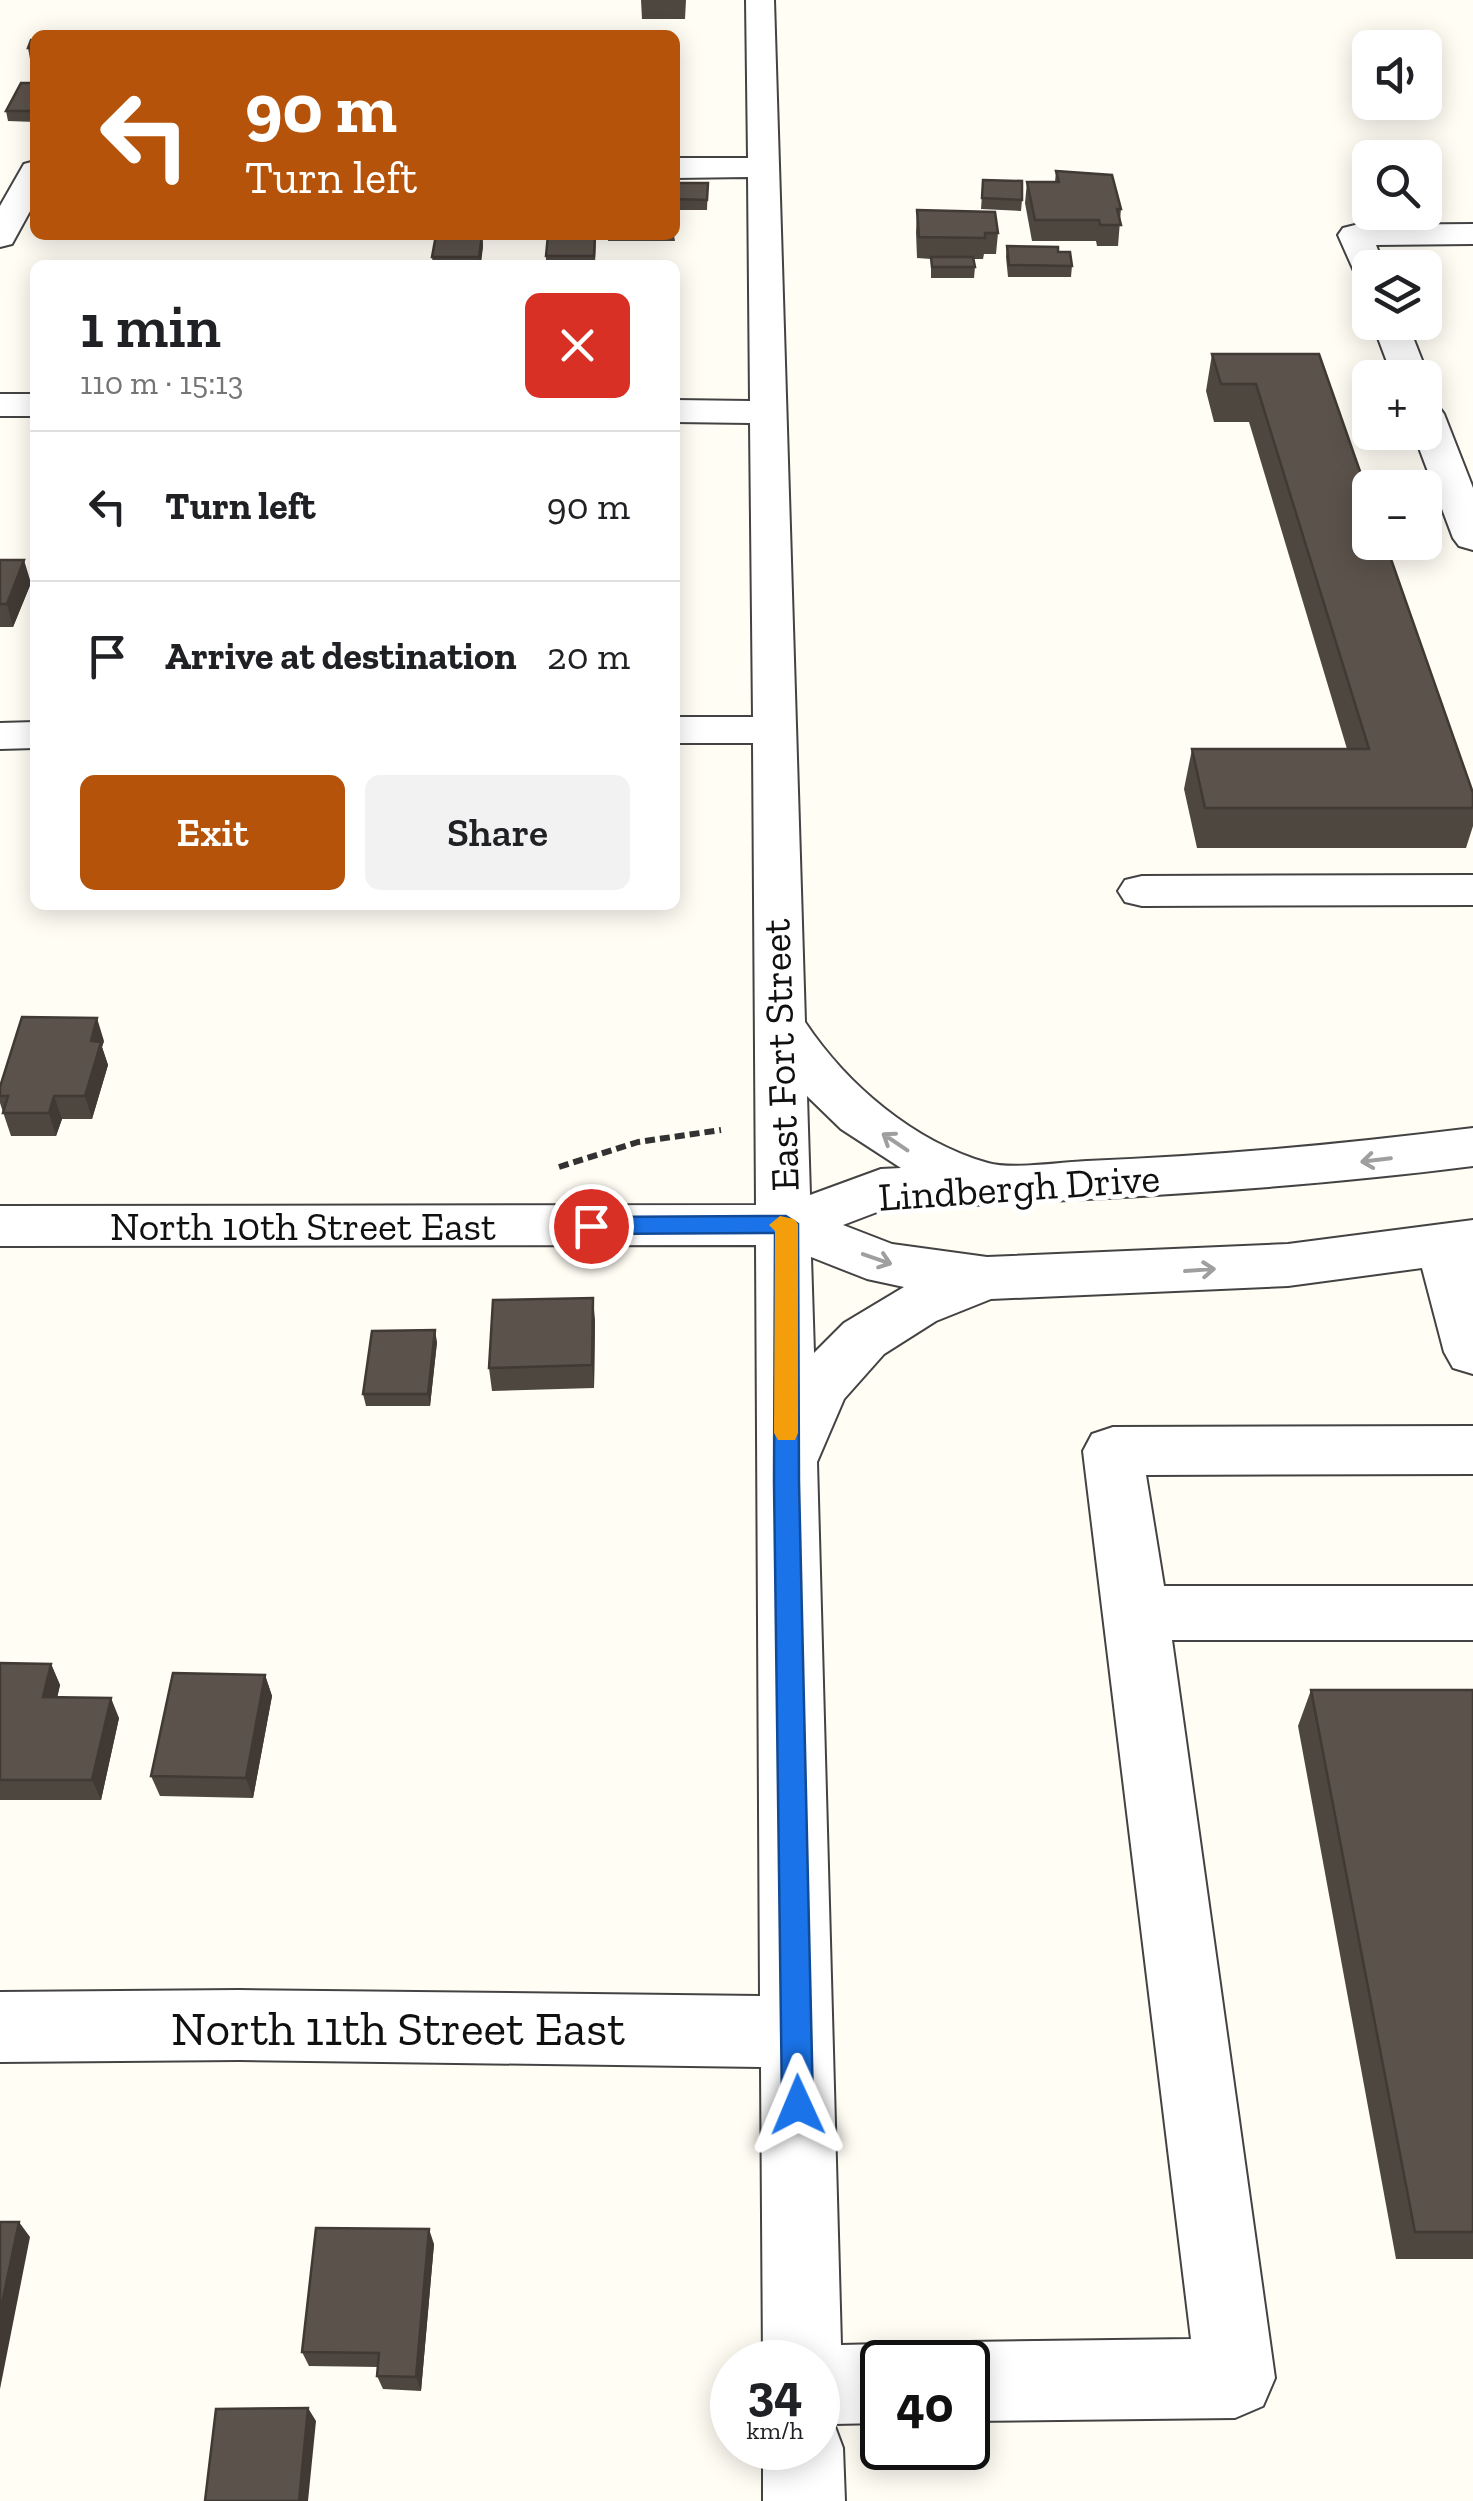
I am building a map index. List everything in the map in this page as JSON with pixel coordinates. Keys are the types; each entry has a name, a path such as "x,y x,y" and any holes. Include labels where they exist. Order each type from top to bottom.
{"street":[{"name":"East Fort Street","path":"760,0 777,1019 786,1224 786,1482 802,2340"},
{"path":"0,160 30,160"},
{"path":"680,168 764,167"},
{"path":"0,238 30,181"},
{"path":"1361,250 1355,235 1473,234"},
{"path":"0,405 30,405"},
{"path":"680,411 767,412"},
{"path":"1439,450 1473,538"},
{"path":"680,730 773,730"},
{"path":"0,736 30,736"},
{"path":"1142,891 1473,890"},
{"path":"777,1019 797,1052 867,1124 916,1157 983,1182"},
{"name":"Lindbergh Drive","path":"786,1224 882,1189 1198,1176 1332,1165 1473,1147"},
{"name":"Lindbergh Drive","path":"786,1224 887,1264 987,1278 1288,1264 1458,1243"},
{"name":"North 10th Street East","path":"0,1226 786,1224"},
{"path":"1458,1243 1473,1352"},
{"path":"786,1482 805,1414 832,1367 869,1333 917,1303 987,1278"},
{"path":"990,2382 1235,2378 1113,1451 1473,1450"},
{"path":"1137,1613 1473,1613"},
{"name":"North 11th Street East","path":"0,2027 259,2025 796,2032"},
{"path":"803,2470 804,2501"}],"building":[{"path":"21,83 30,83 30,111 6,111"},
{"path":"1056,171 1112,175 1121,225 1100,225 1099,220 1035,220 1027,182 1059,182"},
{"path":"983,180 1022,181 1022,200 982,198"},
{"path":"680,183 708,183 707,200 680,199"},
{"path":"917,210 995,212 998,233 985,233 985,238 919,237"},
{"path":"435,240 481,240 479,257 432,257"},
{"path":"548,240 595,240 594,256 546,256"},
{"path":"1007,246 1058,247 1058,252 1070,252 1072,266 1009,265"},
{"path":"931,257 973,257 975,267 932,267"},
{"path":"1212,354 1319,354 1360,470 1352,470 1352,560 1391,560 1473,793 1473,808 1205,808 1192,749 1369,749 1256,384 1221,384"},
{"path":"0,560 24,560 7,604 0,604"},
{"path":"22,1017 97,1018 91,1041 101,1042 85,1096 54,1096 49,1113 3,1113 8,1096 0,1096 0,1087"},
{"path":"593,1298 592,1365 489,1368 493,1300"},
{"path":"435,1330 428,1394 363,1394 372,1331"},
{"path":"0,1663 51,1664 43,1697 111,1698 92,1780 0,1780"},
{"path":"173,1673 265,1675 246,1778 151,1776"},
{"path":"1311,1690 1473,1690 1473,2232 1415,2232"},
{"path":"0,2222 19,2222 0,2313"},
{"path":"316,2228 429,2229 416,2377 377,2376 379,2353 302,2352"},
{"path":"308,2408 299,2501 205,2501 216,2409"}],"slow traffic":[{"path":"780,1225 786,1224 786,1433"}],"route":[{"path":"591,1226 786,1224 786,1482 798,2105"}]}
